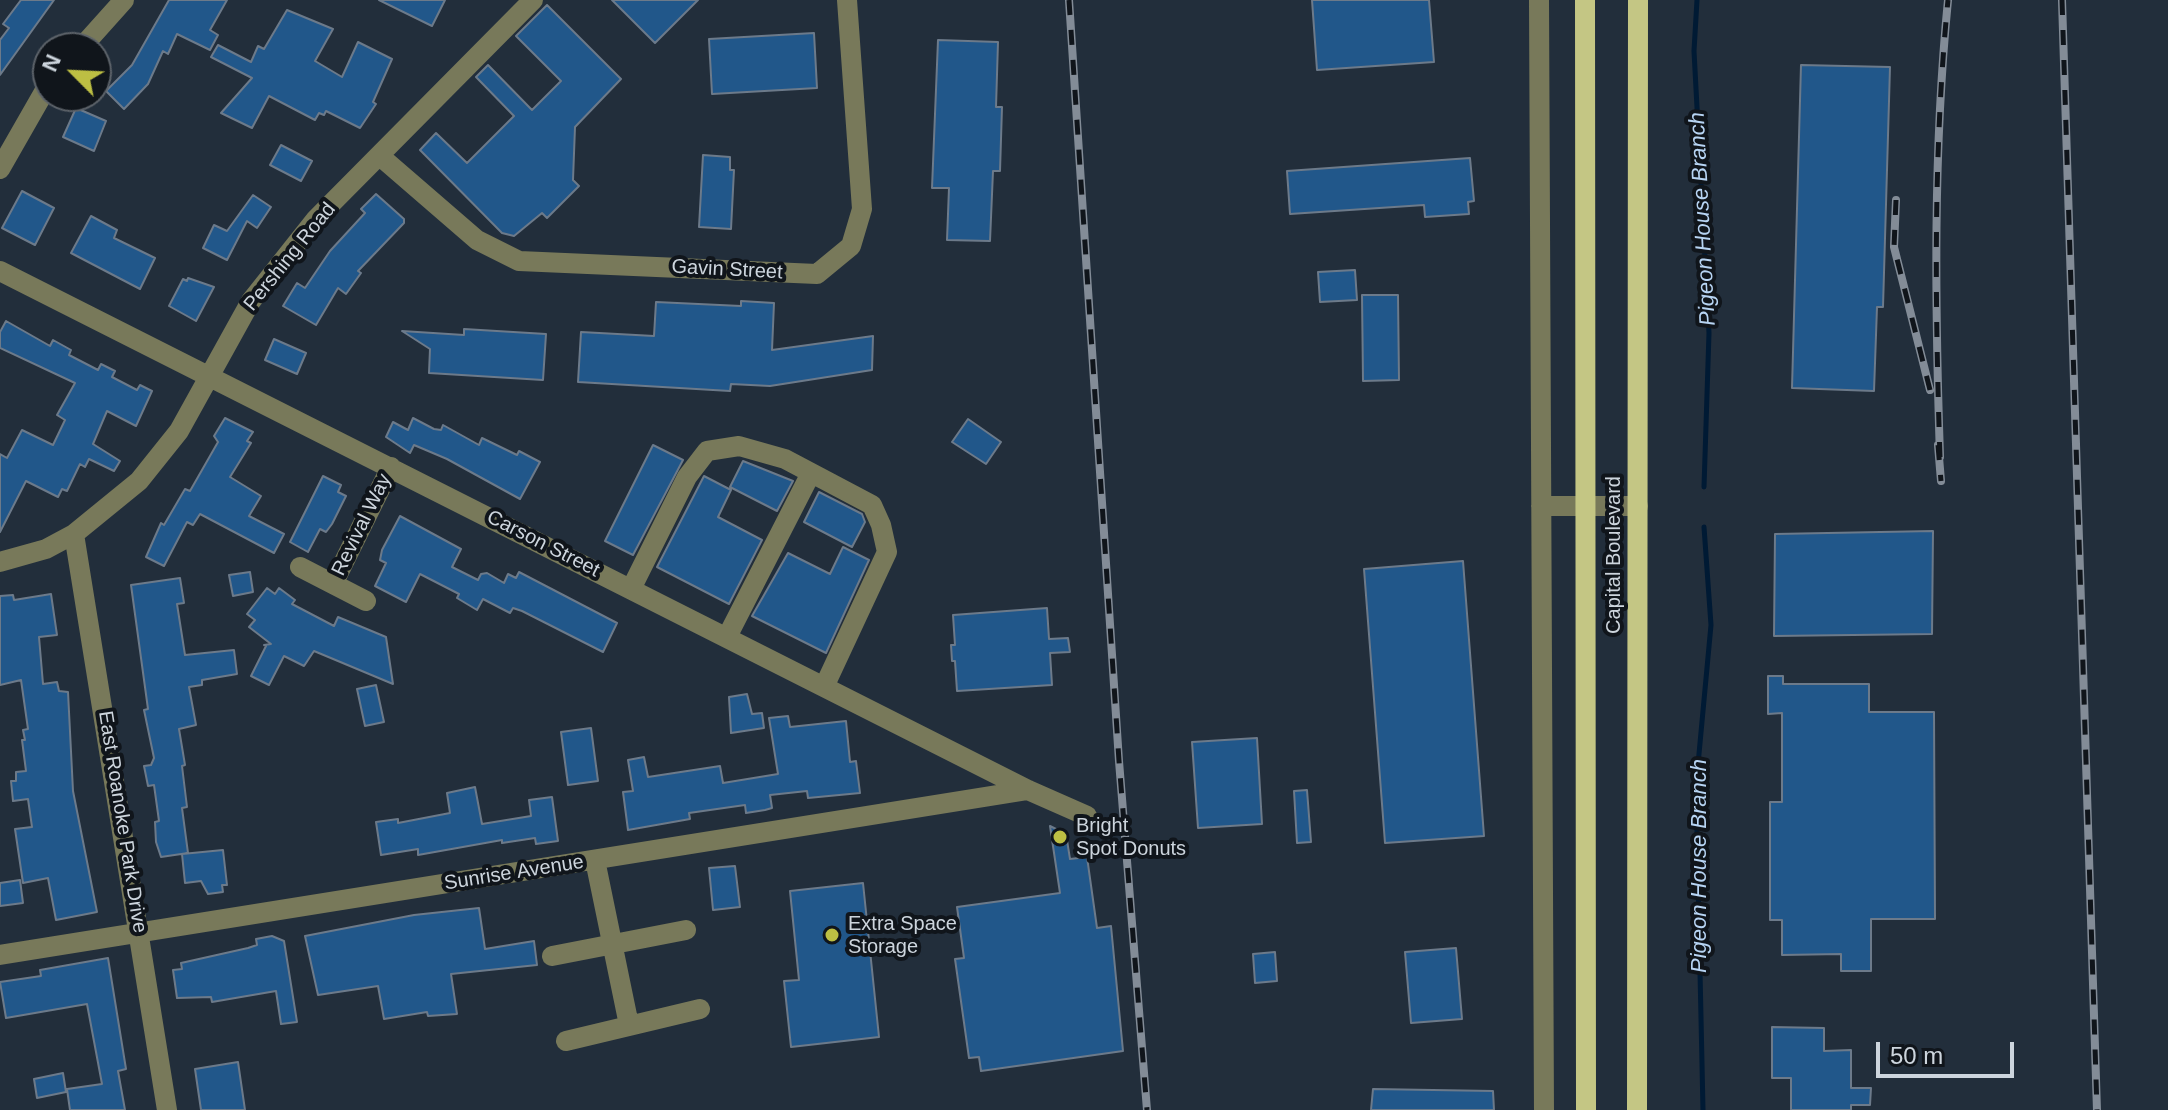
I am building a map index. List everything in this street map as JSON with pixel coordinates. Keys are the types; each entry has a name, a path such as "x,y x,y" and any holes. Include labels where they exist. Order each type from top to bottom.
{"main road":[{"name":"Capital Boulevard","path":"1585,0 1586,1110"},
{"name":"Capital Boulevard","path":"1637,1110 1638,0"},
{"path":"1638,54 1651,0"}],"street":[{"path":"95,32 124,0"},
{"name":"Pershing Road","path":"0,562 46,549 74,534 139,481 179,431 251,301 316,219 381,157 533,0"},
{"name":"Gavin Street","path":"381,157 477,240 519,261 817,274 851,246 862,209 847,0"},
{"path":"1539,0 1544,1110"},
{"path":"0,169 33,112"},
{"name":"Carson Street","path":"0,271 1028,790 1087,816"},
{"path":"631,589 687,477 707,451 739,446 785,459 872,505 881,525 887,552 824,687"},
{"name":"Revival Way","path":"333,584 391,467"},
{"path":"727,637 811,473"},
{"path":"1541,506 1638,506"},
{"name":"East Roanoke Park Drive","path":"74,534 167,1110"},
{"path":"300,567 366,601"},
{"name":"Sunrise Avenue","path":"0,955 1028,790"},
{"path":"595,860 629,1025"},
{"path":"552,956 686,930"},
{"path":"566,1041 700,1009"}],"building":[{"path":"21,0 54,0 0,75 0,40 9,28 3,24"},
{"path":"169,0 227,0 210,30 218,35 210,50 177,34 168,54 163,51 148,84 124,109 112,97 112,85 132,65"},
{"path":"379,0 445,0 432,26"},
{"path":"612,0 698,0 655,43"},
{"path":"1312,0 1429,0 1434,62 1317,70"},
{"path":"547,5 621,79 575,127 573,180 579,186 547,218 542,213 514,236 502,233 420,150 436,133 467,163 514,116 476,77 488,65 532,110 561,81 516,36"},
{"path":"287,10 333,29 315,61 342,77 358,42 392,59 373,102 376,104 360,128 326,111 324,115 319,113 315,120 269,96 252,128 221,113 252,78 211,57 218,45 251,62 258,46 264,49"},
{"path":"814,33 817,88 712,94 709,39"},
{"path":"938,40 998,42 996,107 1002,107 1000,171 993,171 990,241 947,240 949,188 932,188"},
{"path":"1801,65 1890,67 1883,307 1877,307 1874,391 1792,388"},
{"path":"74,112 85,112 106,121 94,151 63,137"},
{"path":"281,145 312,161 301,181 270,165"},
{"path":"703,155 730,157 730,170 734,170 731,229 699,227"},
{"path":"1470,158 1474,201 1468,202 1469,214 1425,217 1424,205 1290,214 1287,171"},
{"path":"22,191 54,208 35,245 2,228"},
{"path":"376,194 404,219 404,223 358,271 361,273 346,294 338,288 316,325 283,306 297,283 305,288 330,251 365,213 361,209"},
{"path":"253,195 271,207 257,228 247,221 227,260 203,248 214,225 227,231"},
{"path":"91,216 117,230 114,238 155,258 140,289 71,253"},
{"path":"1355,270 1357,300 1320,302 1318,272"},
{"path":"188,278 214,287 196,321 169,306 183,279 187,281"},
{"path":"1362,295 1398,295 1399,380 1363,381"},
{"path":"741,301 774,303 772,350 873,336 872,370 770,386 731,384 730,391 578,382 581,332 654,336 656,302 741,306"},
{"path":"6,321 50,346 53,340 71,350 69,355 98,370 101,364 115,371 112,377 137,390 140,385 152,391 136,426 107,411 93,444 120,461 114,471 89,459 85,467 80,464 67,491 62,489 58,497 26,481 0,532 0,454 7,458 22,430 53,445 65,420 57,415 75,383 0,348 0,332"},
{"path":"464,329 546,334 543,380 429,373 430,349 402,331 464,335"},
{"path":"274,339 306,353 297,374 265,360"},
{"path":"225,418 253,432 247,441 251,443 230,477 261,496 249,516 284,534 274,553 200,514 193,525 187,522 164,566 146,557 161,523 164,525 185,489 190,491 218,442 214,436"},
{"path":"413,418 434,429 441,430 443,425 479,445 482,438 540,462 520,499 447,459 414,445 410,453 386,437 393,422 408,430"},
{"path":"968,419 1001,442 986,464 952,442"},
{"path":"653,445 683,460 633,555 605,541"},
{"path":"743,461 793,481 777,511 730,487"},
{"path":"323,476 341,485 338,492 346,496 332,524 326,532 320,529 308,552 290,542"},
{"path":"704,476 731,490 718,517 762,540 729,604 657,567"},
{"path":"819,492 862,514 865,522 852,547 804,522"},
{"path":"400,516 461,549 452,567 478,580 481,574 487,573 504,583 508,574 516,578 519,572 617,623 603,652 513,608 510,613 483,599 477,610 457,598 459,594 420,574 406,602 375,586 386,563 380,560 382,550"},
{"path":"1933,531 1932,634 1774,636 1775,534"},
{"path":"843,547 869,560 826,653 752,616 788,553 830,574"},
{"path":"1463,561 1484,836 1385,843 1364,569"},
{"path":"250,572 253,592 233,596 229,575"},
{"path":"180,578 184,603 177,604 185,655 234,650 237,674 202,680 202,685 189,687 196,725 179,729 185,765 182,766 187,807 182,808 188,853 161,857 156,842 155,822 159,821 154,785 148,786 144,766 151,765 154,758 144,710 148,709 131,585"},
{"path":"267,588 275,594 279,588 295,600 292,604 334,626 338,617 386,637 393,684 314,651 304,666 284,656 269,685 251,676 264,645 271,644 249,627 255,620 247,614"},
{"path":"51,594 57,635 39,637 43,684 57,682 59,691 68,692 73,791 97,912 56,920 48,878 23,883 15,829 32,827 28,799 13,801 11,781 16,781 16,772 26,771 22,740 25,740 23,730 28,729 21,680 0,685 0,596 13,595 14,600"},
{"path":"1047,608 1049,639 1068,638 1070,652 1050,653 1052,685 957,691 951,645 955,645 953,615"},
{"path":"1768,676 1783,676 1783,684 1869,684 1869,712 1934,712 1935,919 1871,919 1871,971 1841,971 1841,954 1782,955 1782,920 1770,920 1770,802 1782,802 1782,713 1768,714"},
{"path":"376,685 384,722 365,726 357,689"},
{"path":"747,694 752,714 762,713 764,728 731,733 729,697"},
{"path":"788,716 790,727 846,721 850,762 856,761 860,793 808,798 807,791 770,795 772,808 765,810 746,813 745,805 689,813 690,819 628,830 623,792 633,791 628,760 644,757 648,777 720,766 723,783 778,774 769,718"},
{"path":"591,728 598,781 568,785 561,732"},
{"path":"1257,738 1262,824 1198,828 1192,742"},
{"path":"475,787 482,824 531,816 529,800 552,797 558,841 536,844 535,838 502,843 502,840 418,855 418,849 381,855 376,822 398,819 398,823 450,813 447,793"},
{"path":"1307,790 1311,842 1297,843 1294,791"},
{"path":"1050,826 1066,834 1070,859 1087,857 1097,928 1111,926 1123,1051 981,1071 979,1057 969,1058 955,959 964,958 957,907 1060,893"},
{"path":"223,850 227,885 222,885 223,892 208,894 201,881 185,883 182,854"},
{"path":"735,866 740,907 713,910 709,868"},
{"path":"20,880 23,903 0,906 0,883"},
{"name":"Extra Space Storage","path":"863,883 879,1037 791,1047 784,981 799,980 790,891"},
{"path":"479,908 485,949 534,941 537,965 451,974 457,1014 428,1016 427,1012 384,1019 378,986 318,995 305,936 414,915"},
{"path":"272,936 284,941 297,1022 281,1024 276,991 212,1002 211,997 177,998 173,970 182,969 181,963 248,948 257,945 256,939"},
{"path":"1456,948 1462,1019 1411,1023 1405,952"},
{"path":"1275,952 1277,981 1255,983 1253,954"},
{"path":"108,958 126,1069 118,1071 125,1110 70,1110 67,1089 102,1084 87,1004 6,1018 0,982 41,976 40,970"},
{"path":"1772,1027 1824,1028 1824,1051 1851,1050 1851,1088 1871,1088 1870,1105 1851,1105 1851,1110 1791,1110 1791,1078 1772,1078"},
{"path":"238,1062 245,1110 201,1110 195,1069"},
{"path":"63,1073 66,1092 37,1098 34,1079"},
{"path":"1373,1089 1493,1091 1494,1110 1371,1110"}],"waterway":[{"name":"Pigeon House Branch","path":"1697,0 1694,51 1709,333 1704,487"},
{"name":"Pigeon House Branch","path":"1703,1110 1696,786 1711,625 1704,527"}],"railway":[{"path":"1069,0 1119,761 1147,1110"},
{"path":"1940,457 1936,228 1948,0"},
{"path":"2062,0 2097,1110"},
{"path":"1896,200 1894,247 1930,390"},
{"path":"1938,445 1941,481"}],"place":[{"name":"Bright Spot Donuts","path":"1060,837"},
{"name":"Extra Space Storage","path":"832,935"}]}
